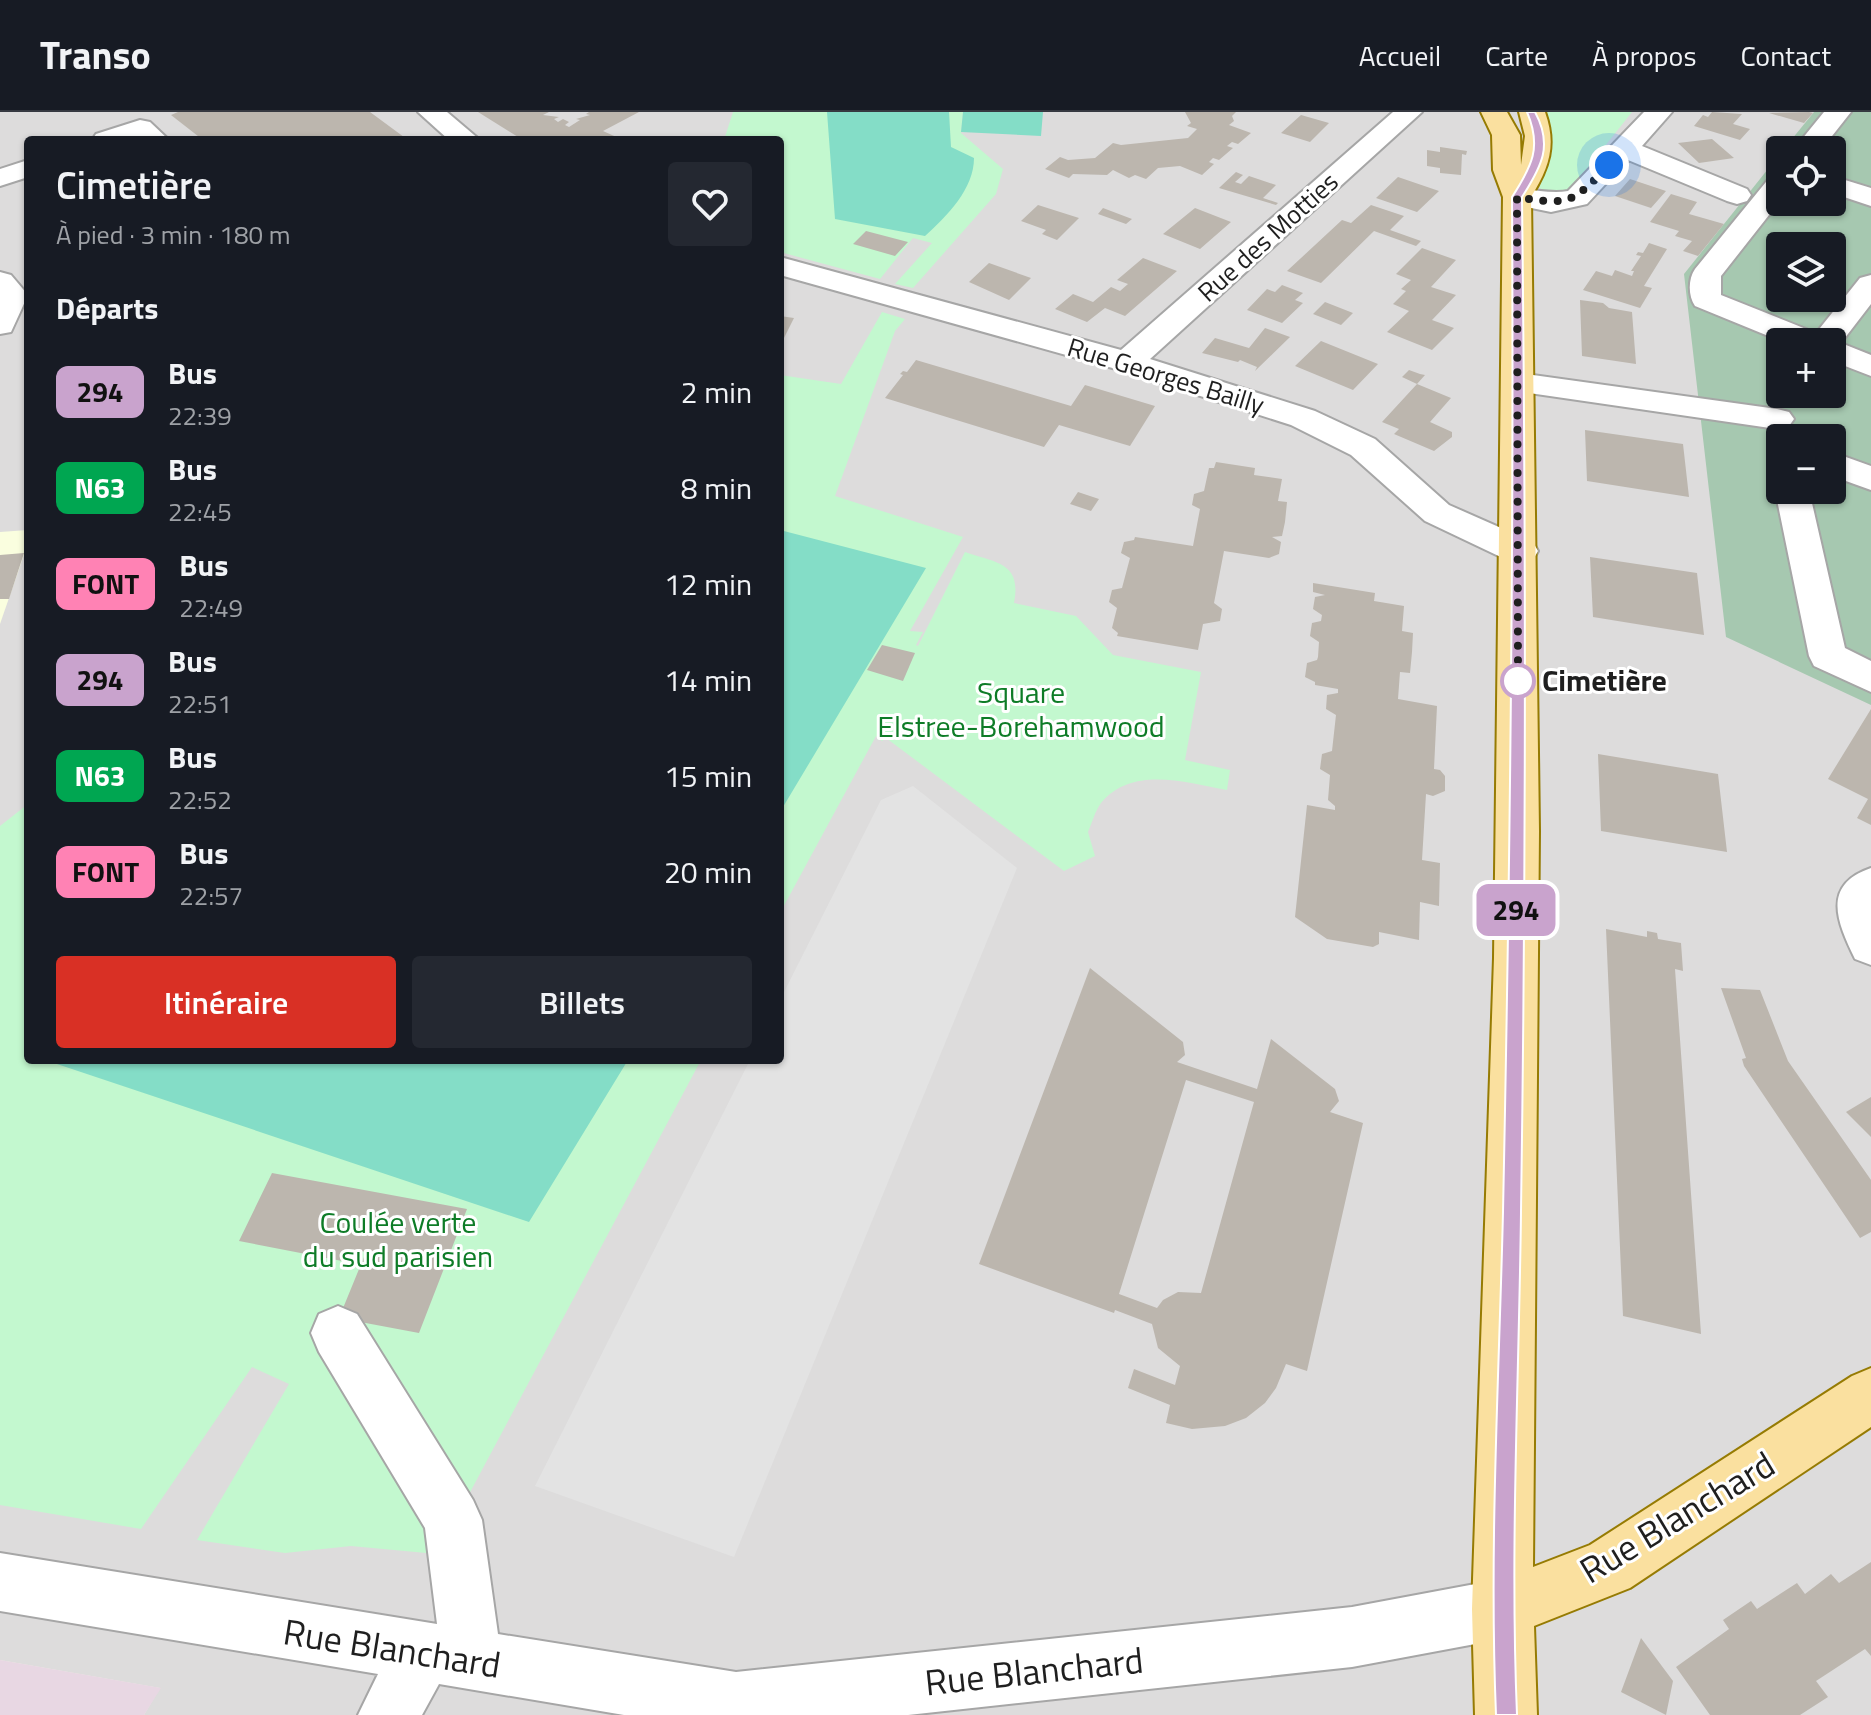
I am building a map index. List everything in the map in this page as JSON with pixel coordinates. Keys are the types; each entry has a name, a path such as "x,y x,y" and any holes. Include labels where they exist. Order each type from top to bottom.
{"main road":[{"path":"1494,112 1506,135 1507,170 1517,197 1519,383 1520,551 1512,1212 1502,1609 1506,1715"},
{"path":"1517,197 1536,168 1541,133 1532,112"},
{"name":"Rue Blanchard","path":"1502,1609 1609,1567 1871,1395"}],"street":[{"path":"431,112 461,136"},
{"name":"Rue des Motties","path":"1127,362 1409,112"},
{"path":"1517,197 1551,203 1577,198 1659,112"},
{"path":"1818,136 1838,112"},
{"path":"117,136 140,128 150,136"},
{"path":"1625,149 1737,195"},
{"path":"0,178 24,169"},
{"path":"1846,187 1868,191"},
{"path":"1766,200 1706,275 1706,300 1776,328"},
{"name":"Rue Georges Bailly","path":"784,267 1127,362 1303,418 1363,447 1437,513 1520,551"},
{"path":"0,281 13,295 0,325"},
{"path":"1836,328 1871,284"},
{"path":"1846,356 1871,366"},
{"path":"1519,383 1781,417"},
{"path":"1846,469 1871,479"},
{"path":"1795,504 1828,656 1871,678"},
{"path":"1871,886 1859,895 1862,927 1871,946"},
{"path":"338,1333 453,1520 447,1658 389,1715"},
{"name":"Rue Blanchard","path":"0,1582 447,1658 736,1703 1352,1637 1502,1609"}],"shaded area":[{"path":"0,112 1871,112 1871,1715 144,1715 160,1688 0,1660"},
{"path":"1814,112 1871,112 1871,705 1726,637 1684,274 1766,172 1766,216 1846,216 1846,136 1794,136"},
{"path":"24,530 24,555 0,624 0,532"},
{"path":"913,786 1017,868 734,1557 535,1486 748,1064 784,1064 784,992 881,800"},
{"path":"0,1660 161,1688 144,1715 0,1715"}],"green space":[{"path":"733,112 963,112 961,133 1003,169 996,194 913,288 895,284 932,243 913,238 880,279 784,253 784,136 725,136"},
{"path":"827,112 949,112 951,147 974,158 964,191 950,211 925,236 835,219"},
{"path":"963,112 1043,112 1041,136 961,132"},
{"path":"1544,112 1632,112 1574,185 1560,194 1543,191 1539,187 1549,150 1549,131"},
{"name":"Square Elstree-Borehamwood","path":"882,312 905,319 895,331 835,496 963,537 910,631 923,632 916,645 918,646 965,552 996,562 1004,566 1014,579 1014,603 1076,616 1113,655 1201,672 1185,760 1230,770 1227,790 1178,781 1144,780 1128,784 1114,791 1097,810 1088,832 1095,856 1064,871 886,738 882,741 876,736 784,906 784,376 841,384"},
{"path":"784,531 926,568 784,805"},
{"name":"Coulée verte du sud parisien","path":"24,807 24,1064 699,1064 437,1554 351,1546 285,1553 197,1540 289,1384 252,1367 141,1529 0,1505 0,826"},
{"path":"57,1064 626,1064 529,1222"}],"building":[{"path":"178,112 370,112 403,136 198,136 171,115"},
{"path":"478,112 549,112 543,115 559,117 554,119 569,122 565,125 569,127 580,120 576,119 590,115 586,114 589,112 639,112 603,131 614,136 517,136"},
{"path":"1185,112 1236,112 1232,116 1234,121 1229,125 1251,133 1238,144 1232,142 1227,146 1233,148 1219,160 1213,158 1209,162 1214,164 1202,175 1180,166 1158,168 1146,179 1135,175 1129,178 1113,170 1107,175 1073,174 1069,178 1045,169 1060,157 1068,160 1095,158 1113,143 1121,145 1188,138 1197,129 1187,126 1191,123"},
{"path":"1712,112 1742,114 1733,124 1750,129 1740,140 1694,126 1703,115 1708,117"},
{"path":"1769,113 1813,113 1804,123"},
{"path":"1301,115 1329,123 1310,142 1281,133"},
{"path":"1712,139 1734,158 1699,163 1678,143"},
{"path":"1440,147 1467,151 1466,155 1462,154 1461,175 1440,173 1440,168 1427,166 1427,150 1440,152"},
{"path":"1236,172 1243,175 1235,182 1241,184 1249,176 1276,185 1263,198 1278,203 1276,205 1219,188"},
{"path":"1398,177 1439,191 1417,212 1376,198"},
{"path":"1630,179 1666,191 1651,208 1615,196"},
{"path":"1671,194 1697,202 1689,214 1724,224 1698,256 1683,251 1692,241 1675,236 1679,231 1650,222"},
{"path":"1038,205 1079,218 1057,240 1042,234 1046,230 1021,221"},
{"path":"1371,205 1404,216 1390,230 1421,241 1416,246 1374,231 1321,283 1287,271 1342,220 1351,223"},
{"path":"1103,208 1132,219 1126,224 1098,214"},
{"path":"1195,208 1231,222 1200,249 1163,234"},
{"path":"866,231 908,242 895,256 853,244"},
{"path":"1649,243 1667,249 1644,286 1652,288 1640,308 1583,290 1596,271 1612,276 1615,270 1632,276 1634,271 1631,271 1641,256 1636,255 1643,253"},
{"path":"1422,248 1456,260 1431,287 1456,295 1432,320 1454,328 1432,350 1387,332 1409,311 1393,304 1406,291 1401,289 1411,280 1396,274"},
{"path":"1143,258 1177,271 1125,316 1105,308 1087,322 1055,309 1073,294 1093,302 1111,287 1120,291 1128,284 1117,280"},
{"path":"989,263 1031,278 1009,300 969,282"},
{"path":"1282,285 1303,293 1295,300 1303,303 1282,323 1247,310 1267,289 1275,292"},
{"path":"1580,300 1632,312 1636,364 1582,356"},
{"path":"1325,302 1353,313 1341,325 1313,314"},
{"path":"784,317 794,318 784,338"},
{"path":"1265,328 1290,337 1255,371 1257,367 1240,360 1202,353 1215,338 1249,348"},
{"path":"1321,341 1378,364 1353,390 1295,366"},
{"path":"916,360 1071,406 1085,385 1155,406 1130,446 1059,425 1044,447 885,398 903,375 900,374 907,372"},
{"path":"1409,370 1425,375 1417,384 1402,377"},
{"path":"1417,384 1451,398 1430,422 1452,432 1452,437 1434,451 1394,434 1399,429 1382,422"},
{"path":"1585,430 1683,444 1689,497 1587,481"},
{"path":"1216,462 1255,468 1254,475 1282,479 1278,501 1287,502 1285,522 1282,536 1272,537 1281,542 1279,554 1269,558 1224,551 1214,603 1222,609 1220,621 1203,624 1198,650 1117,636 1118,633 1112,628 1117,608 1109,602 1112,590 1122,588 1130,558 1121,553 1124,542 1135,537 1193,546 1200,509 1192,505 1194,494 1204,491 1209,468 1214,468"},
{"path":"1078,492 1099,499 1091,511 1070,504"},
{"path":"24,553 9,599 0,599 0,555"},
{"path":"1590,557 1697,573 1704,635 1593,617"},
{"path":"1313,583 1375,593 1374,601 1404,606 1402,631 1413,633 1412,652 1410,673 1400,672 1398,699 1437,706 1434,769 1445,776 1445,791 1433,796 1426,794 1422,860 1440,863 1439,906 1420,902 1419,940 1379,932 1379,944 1373,947 1327,939 1295,917 1307,805 1335,810 1328,800 1330,775 1320,769 1322,754 1332,751 1336,715 1326,709 1327,695 1338,693 1338,689 1315,685 1305,677 1307,663 1318,657 1319,642 1310,636 1312,623 1321,621 1322,615 1313,609 1315,597 1325,595 1313,592"},
{"path":"882,645 915,653 903,681 867,670"},
{"path":"1871,709 1871,825 1857,818 1868,799 1828,779"},
{"path":"1598,754 1718,774 1727,852 1601,831"},
{"path":"1606,929 1647,937 1647,931 1657,933 1658,939 1681,943 1683,971 1675,969 1701,1334 1623,1316"},
{"path":"1090,968 1183,1042 1185,1055 1177,1062 1257,1089 1271,1039 1335,1089 1339,1101 1330,1112 1363,1123 1307,1371 1286,1364 1276,1388 1265,1403 1246,1418 1225,1426 1192,1429 1166,1423 1170,1405 1128,1388 1134,1369 1175,1385 1180,1366 1158,1348 1152,1324 979,1264","holes":["1186,1080 1254,1102 1201,1293 1178,1292 1163,1300 1157,1308 1119,1294"]},
{"path":"1721,988 1760,990 1788,1061 1871,1180 1871,1232 1860,1238 1744,1066 1742,1059 1746,1058"},
{"path":"1871,1097 1871,1137 1846,1112"},
{"path":"272,1173 467,1209 419,1333 339,1318 366,1252 347,1249 342,1261 239,1241"},
{"path":"1871,1562 1871,1656 1865,1649 1816,1681 1828,1697 1800,1715 1710,1715 1676,1667 1729,1629 1723,1620 1751,1601 1757,1609 1797,1583 1805,1594 1831,1574 1839,1583"},
{"path":"1641,1638 1673,1681 1666,1715 1621,1692"}],"bus line":[{"name":"294","path":"1506,1715 1502,1609 1512,1212 1520,551 1517,197 1536,168 1541,133 1532,112"}],"place":[{"name":"Cimetière","path":"1518,681"}],"route":[{"path":"1518,681 1518,685 1517,197 1551,203 1577,198 1609,165"}]}
